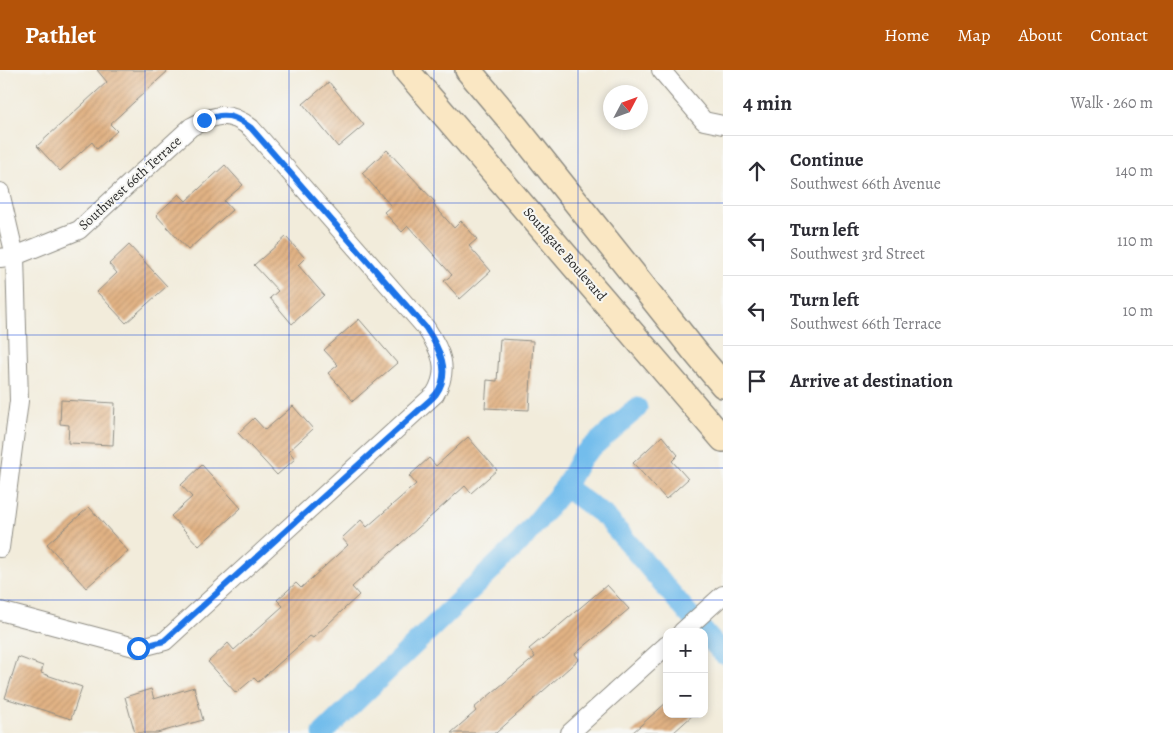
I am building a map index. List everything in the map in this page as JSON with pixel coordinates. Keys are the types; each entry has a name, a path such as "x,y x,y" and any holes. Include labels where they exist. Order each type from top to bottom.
{"main road":[{"name":"Southgate Boulevard","path":"406,70 723,439"},
{"path":"468,70 723,384"}],"street":[{"path":"662,70 704,120 723,125"},
{"name":"Southwest 66th Terrace","path":"0,611 138,648 164,641 419,410 435,394 440,386 443,364 441,354 426,328 251,128 240,119 230,115 210,118 192,127 79,230 7,257"},
{"path":"0,192 20,401 0,548"},
{"path":"685,628 722,596"},
{"path":"576,731 663,649"}],"building":[{"path":"97,70 169,70 110,124 117,131 97,149 92,142 60,171 37,146 107,82"},
{"path":"329,82 364,125 338,147 303,104"},
{"path":"387,150 435,202 433,204 454,228 461,221 477,239 469,246 491,271 460,299 444,281 452,275 408,226 402,232 384,212 391,206 362,173"},
{"path":"225,165 243,185 224,201 232,210 188,250 156,215 179,194 186,201"},
{"path":"286,237 305,258 298,265 324,295 292,324 270,298 278,291 254,265"},
{"path":"129,245 167,286 126,323 97,292 117,273 109,264"},
{"path":"359,319 397,363 353,401 328,373 338,365 324,350"},
{"path":"500,339 533,341 529,410 485,408 487,380 497,381"},
{"path":"61,400 115,403 113,445 68,443 69,425 60,424"},
{"path":"293,406 313,429 289,451 295,459 277,475 238,433 254,418 265,430"},
{"path":"662,436 678,455 672,461 688,479 666,499 633,463"},
{"path":"468,437 497,470 471,493 465,486 352,587 359,595 313,638 310,636 258,682 254,678 236,693 208,662 228,643 234,650 283,606 277,600 296,583 301,588 348,545 342,538 361,520 367,527 416,484 409,476 429,458 436,466"},
{"path":"202,465 241,508 199,546 171,516 192,497 181,485"},
{"path":"89,507 128,551 86,588 47,544"},
{"path":"607,585 629,609 575,654 579,659 496,733 451,733 476,711 474,708 535,657 529,649"},
{"path":"18,657 43,666 41,673 82,687 71,719 5,698"},
{"path":"194,687 203,720 157,733 135,733 125,697 151,689 154,699"},
{"path":"663,706 663,718 690,718 673,733 632,733"}],"waterway":[{"path":"323,733 521,541 565,487 582,456 637,408"},
{"path":"565,487 606,517 701,628"},
{"path":"708,637 723,654"}],"route":[{"path":"138,648 164,641 419,410 435,394 440,386 442,376 443,364 441,354 426,328 251,128 240,119 230,115 204,120"}]}
